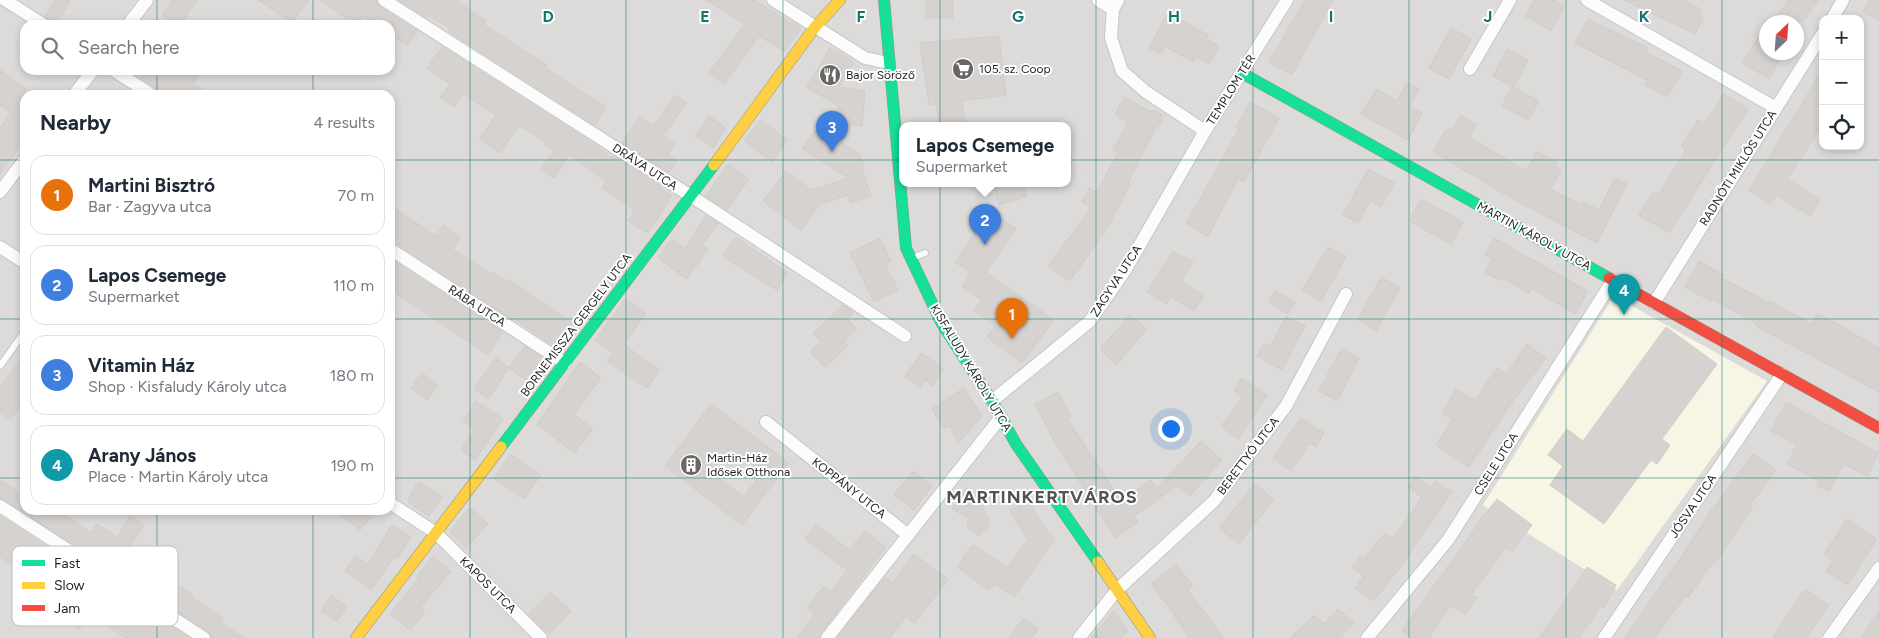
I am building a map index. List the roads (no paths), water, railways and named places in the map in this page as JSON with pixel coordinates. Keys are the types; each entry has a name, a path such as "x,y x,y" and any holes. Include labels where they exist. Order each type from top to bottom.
{"street":[{"path":"5,0 36,20"},
{"path":"132,20 147,0"},
{"name":"DRÁVA UTCA","path":"384,0 691,196 905,336"},
{"path":"773,0 865,58 889,63"},
{"path":"815,27 840,0"},
{"name":"KISFALUDY KÁROLY UTCA","path":"884,0 899,172"},
{"path":"1098,0 1116,5"},
{"name":"TEMPLOM TÉR","path":"1116,5 1111,38 1122,71 1146,92 1206,131 1287,0"},
{"path":"1470,69 1510,0"},
{"path":"1587,0 1776,108"},
{"path":"1834,15 1843,0"},
{"name":"BORNEMISSZA GERGELY UTCA","path":"356,638 691,196 815,27"},
{"name":"RADNÓTI MIKLÓS UTCA","path":"1654,303 1819,39"},
{"name":"MARTIN KÁROLY UTCA","path":"1242,73 1879,428"},
{"path":"78,90 89,75"},
{"path":"121,75 144,90"},
{"name":"ZAGYVA UTCA","path":"992,401 1090,320 1126,269 1206,131"},
{"path":"0,192 20,166"},
{"name":"KISFALUDY KÁROLY UTCA","path":"900,187 906,248 941,322 992,401 1016,444 1150,638"},
{"path":"0,247 20,260"},
{"name":"RÁBA UTCA","path":"395,252 565,362"},
{"name":"CSELE UTCA","path":"1367,638 1448,540 1612,280"},
{"name":"BERETTYÓ UTCA","path":"1079,638 1117,590 1214,501 1286,406 1346,294"},
{"name":"JÓSVA UTCA","path":"1604,638 1782,374"},
{"path":"828,638 1001,416"},
{"name":"KOPPÁNY UTCA","path":"766,422 908,534"},
{"path":"0,506 62,546"},
{"name":"KAPOS UTCA","path":"395,506 436,533 541,638"},
{"path":"1829,638 1879,568"},
{"path":"178,621 204,638"}],"lane":[{"path":"911,258 925,253"},
{"path":"0,366 20,338"}],"place":[{"name":"105. sz. Coop","path":"963,69"},
{"name":"Bajor Söröző","path":"830,75"},
{"name":"Vitamin Ház","path":"832,152"},
{"name":"Lapos Csemege","path":"985,245"},
{"name":"Arany János","path":"1624,315"},
{"name":"Martini Bisztró","path":"1012,339"},
{"name":"Martin-Ház Idősek Otthona","path":"691,465"}],"district":[{"name":"MARTINKERTVÁROS","path":"1042,497"}]}
